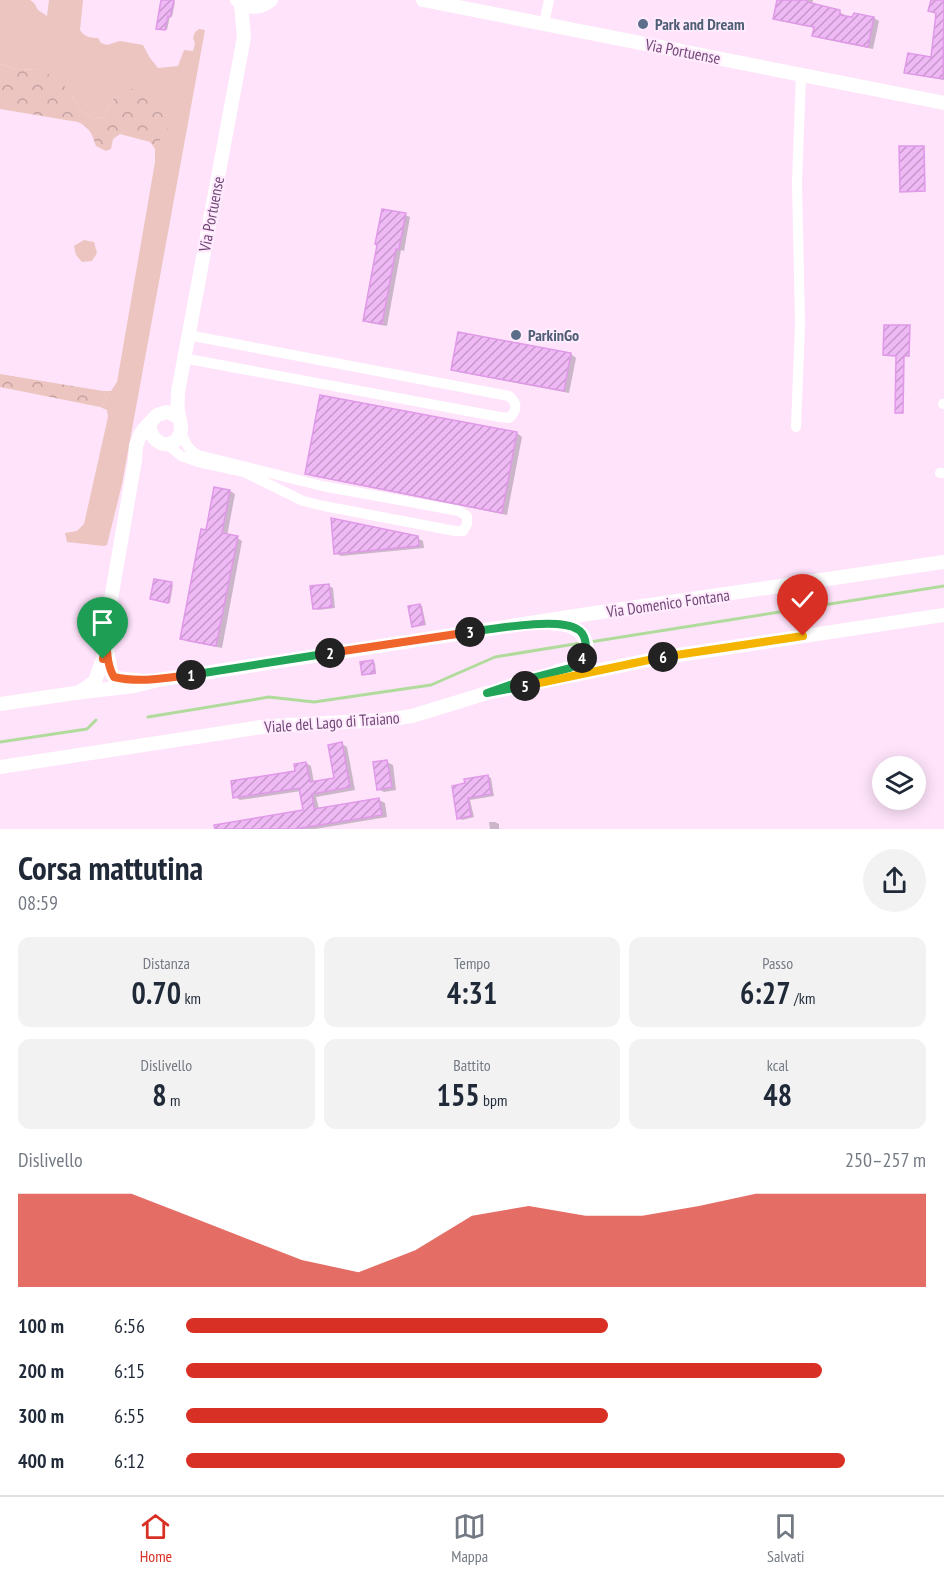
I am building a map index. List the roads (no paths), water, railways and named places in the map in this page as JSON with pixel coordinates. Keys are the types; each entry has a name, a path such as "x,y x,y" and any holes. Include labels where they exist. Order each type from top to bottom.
{"street":[{"name":"Via Portuense","path":"423,0 944,103"},
{"path":"544,24 549,0"},
{"name":"Via Portuense","path":"239,2 244,37"},
{"path":"239,2 254,7 266,3"},
{"name":"Via Portuense","path":"181,426 177,410 183,358 244,37 252,19 266,3"},
{"path":"796,427 800,324 797,182 801,75"},
{"path":"183,358 500,417 509,418 514,414 516,407 514,400 509,396 188,335"},
{"name":"Via Portuense","path":"167,412 178,392"},
{"path":"75,693 95,681 103,659 136,446 144,429 157,415 167,412 177,416 185,442 198,455 322,486 459,511 467,516 467,524 463,531 455,531 303,501 244,472 181,456 154,439 150,431 150,423"},
{"path":"135,460 147,446 176,440 181,426"},
{"name":"Via Domenico Fontana","path":"0,704 134,686 158,680 944,562"},
{"name":"Viale del Lago di Traiano","path":"0,767 268,726 385,720 428,712 487,693 659,658 944,615"},
{"path":"487,693 570,668 580,660 585,645 578,629 559,624 512,626"},
{"path":"106,637 109,665 114,677 124,680 158,680"}],"waterway":[{"path":"590,642 944,586"},
{"path":"148,717 269,697 314,702 431,685 495,657 581,643"},
{"path":"0,742 87,729 96,720"}],"place":[{"name":"Park and Dream","path":"643,24"},
{"name":"ParkinGo","path":"516,335"}]}
